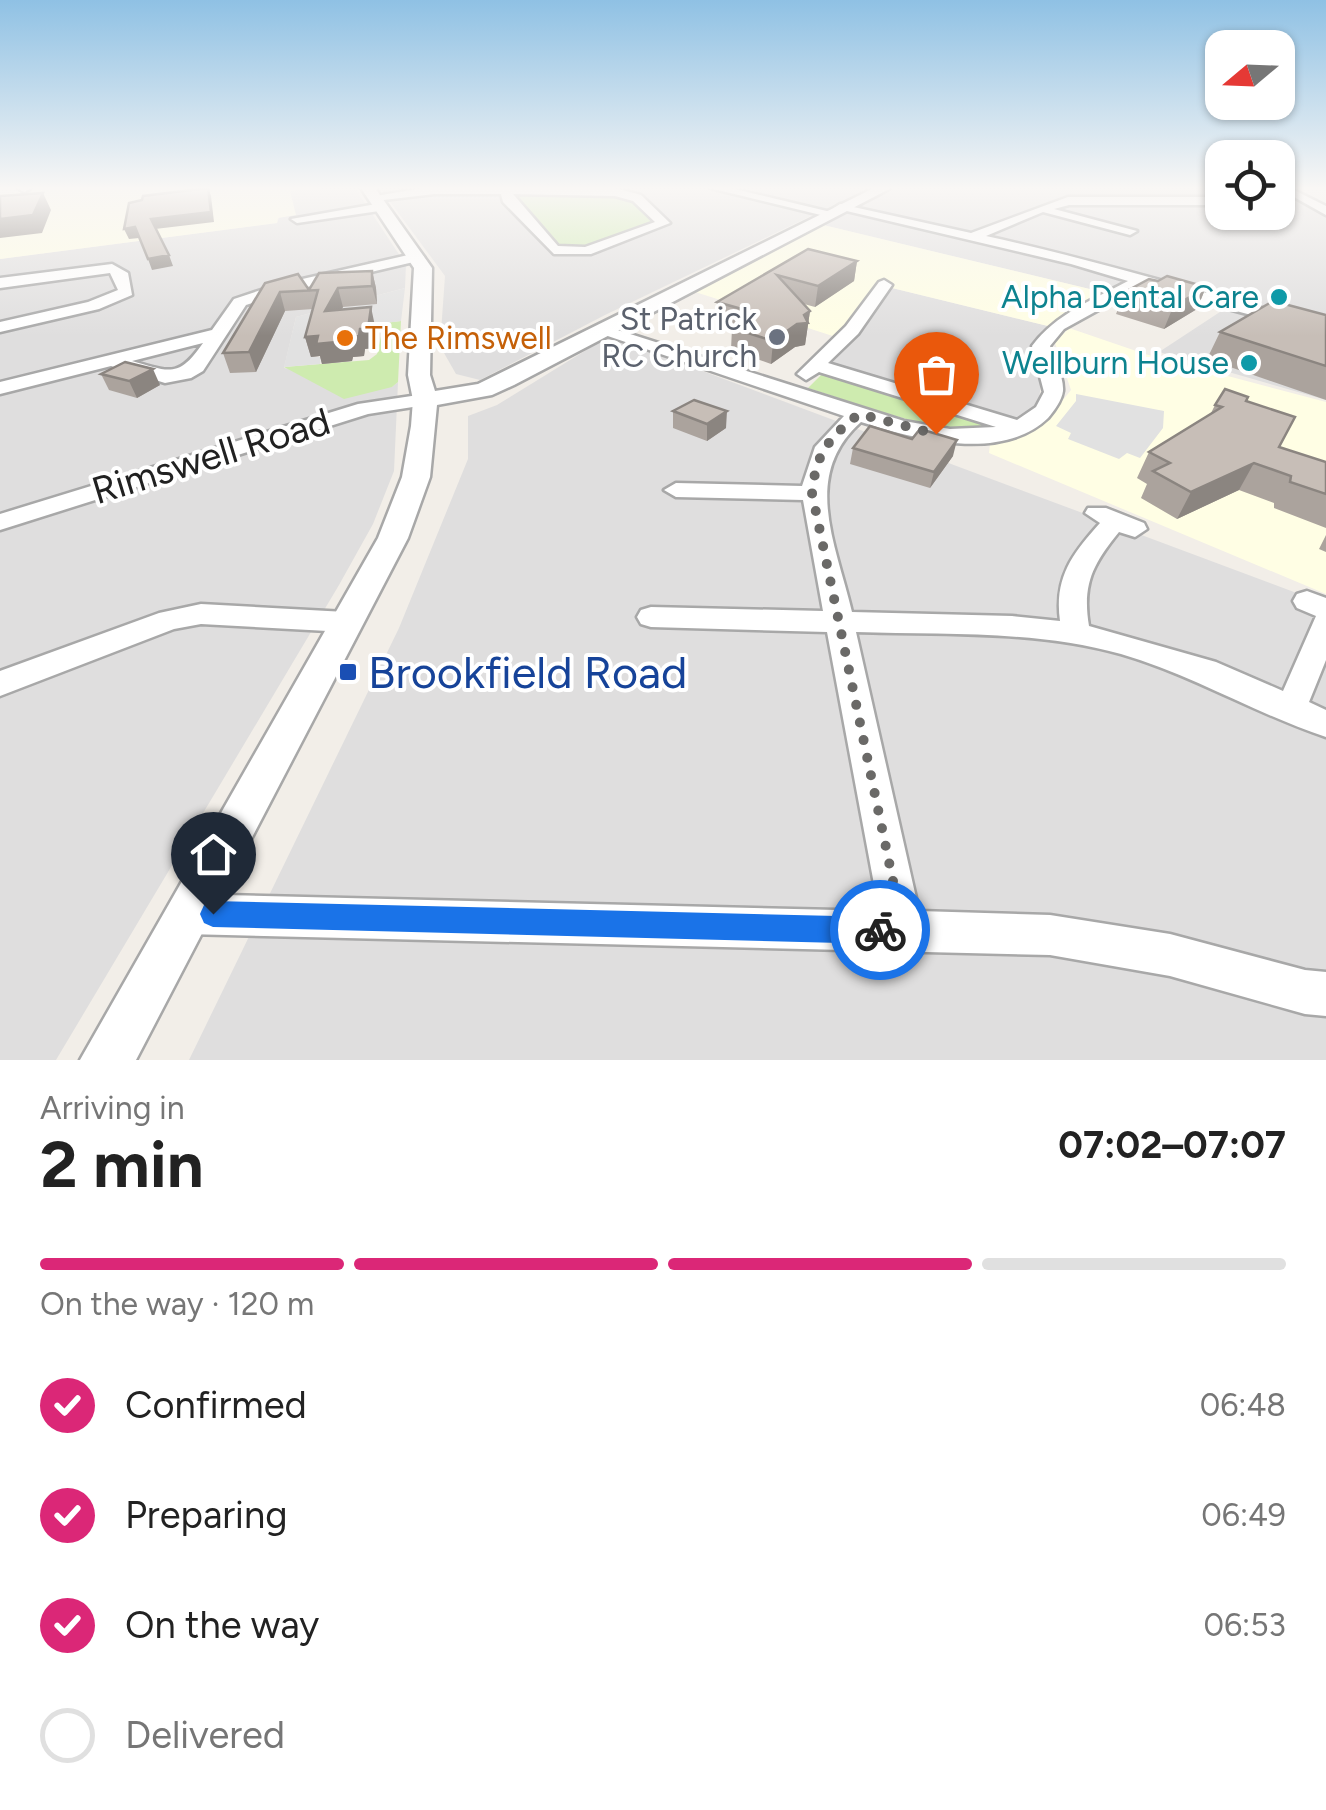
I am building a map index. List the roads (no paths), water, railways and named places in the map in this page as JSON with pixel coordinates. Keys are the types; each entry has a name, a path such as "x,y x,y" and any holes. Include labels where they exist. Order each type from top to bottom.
{"street":[{"path":"107,1060 393,538 416,477 425,400 419,375 423,268 404,237"},
{"path":"539,237 546,246 564,252 586,251 624,237"},
{"path":"425,400 484,390 783,237"},
{"path":"981,237 1326,330"},
{"path":"112,360 165,377 184,374 196,366 234,307 255,296 417,256"},
{"path":"0,283 112,268 121,273 126,292 93,306 0,328"},
{"path":"599,330 859,414 936,434 974,437 1018,428 1040,414 1052,399 1054,388 1041,346 1049,334 1058,325 1141,280"},
{"path":"786,389 852,330 883,285"},
{"path":"0,388 216,334"},
{"path":"816,365 1018,428"},
{"name":"Rimswell Road","path":"0,522 365,408 425,400"},
{"path":"859,414 835,434 815,462 812,493 903,929"},
{"path":"675,489 812,493"},
{"path":"1076,634 1070,602 1072,574 1116,521"},
{"path":"1292,706 1320,611"},
{"path":"0,684 170,620 200,614 346,622"},
{"path":"651,617 1012,626 1076,634 1164,656 1292,706 1326,724"},
{"path":"186,914 903,929 1050,936 1170,955 1305,992 1326,994"}],"place":[{"name":"Alpha Dental Care","path":"1279,297"},
{"name":"St Patrick RC Church","path":"777,337"},
{"name":"The Rimswell","path":"345,338"},
{"name":"Wellburn House","path":"1249,363"},
{"name":"Brookfield Road","path":"348,672"}]}
